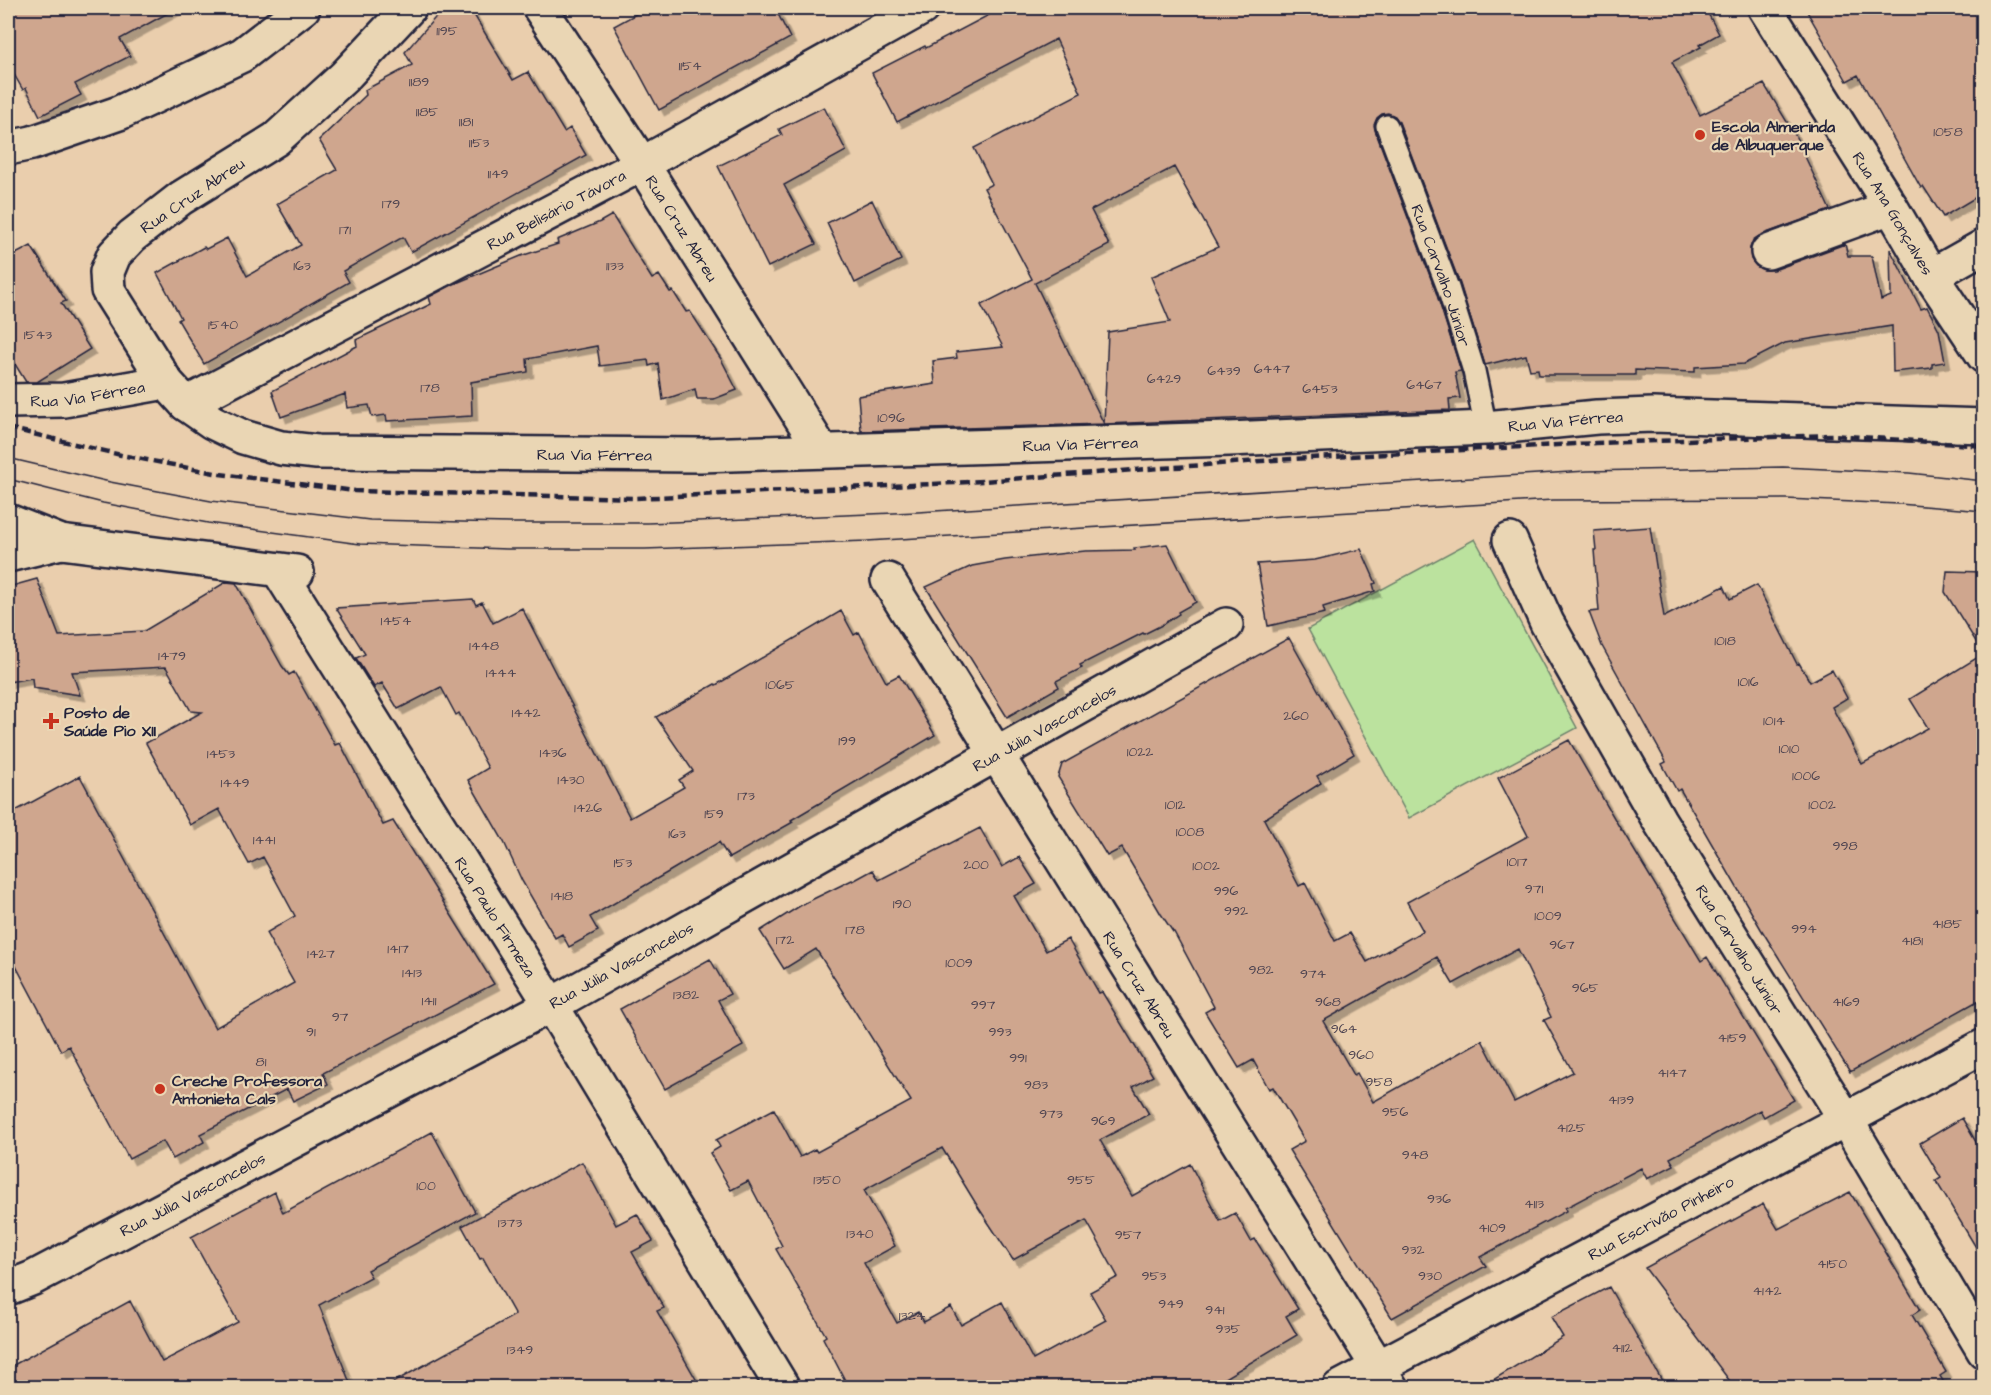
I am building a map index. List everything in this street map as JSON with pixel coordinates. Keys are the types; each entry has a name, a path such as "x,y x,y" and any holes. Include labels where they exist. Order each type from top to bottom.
{"main road":[{"path":"8,148 32,143 119,113 242,55 303,8"},
{"name":"Rua Cruz Abreu","path":"176,393 108,290 107,272 114,255 132,236 182,198 276,139 344,77 409,8"},
{"name":"Rua Cruz Abreu","path":"540,8 642,164 822,451"},
{"name":"Rua Belisário Távora","path":"176,393 642,164 922,8"},
{"name":"Rua Ana Gonçalves","path":"1765,8 1983,356"},
{"path":"1768,252 1891,207"},
{"path":"1931,276 1983,246"},
{"name":"Rua Via Férrea","path":"8,401 176,393 212,422 243,437 281,448 317,452 700,455 1486,429 1597,417 1653,415 1983,426"},
{"path":"8,521 62,542"},
{"name":"Rua Carvalho Júnior","path":"1510,540 1547,623 1653,809 1846,1120 1983,1351"},
{"path":"8,555 62,542"},
{"name":"Rua Paulo Firmeza","path":"62,542 288,572 783,1388"},
{"name":"Rua Cruz Abreu","path":"888,580 1385,1377"},
{"name":"Rua Júlia Vasconcelos","path":"8,1288 33,1278 551,1005 1226,626"},
{"name":"Rua Escrivão Pinheiro","path":"1339,1388 1385,1377 1983,1046"}],"lane":[{"name":"Rua Carvalho Júnior","path":"1387,126 1448,288 1474,370 1486,429"}],"green space":[{"path":"1475,539 1577,728 1409,818 1308,629"}],"building":[{"path":"8,8 177,8 120,39 130,56 75,84 81,95 40,116 26,88 23,90 8,64"},
{"path":"448,8 470,8 513,80 528,72 564,132 570,128 586,155 411,252 403,237 343,271 349,282 204,364 178,320 181,318 157,273 204,247 206,249 227,238 247,276 301,245 277,204 337,170 319,140 366,95 365,90 412,65 405,52 441,11"},
{"path":"647,8 775,8 790,38 659,110 614,26"},
{"path":"1002,8 1705,8 1719,34 1699,45 1701,47 1672,62 1700,115 1764,84 1795,135 1830,210 1761,235 1753,240 1750,248 1751,259 1756,266 1764,270 1774,270 1845,244 1848,256 1872,256 1881,300 1891,296 1890,249 1921,309 1927,307 1939,330 1945,362 1932,364 1932,368 1893,372 1892,326 1785,343 1744,364 1695,367 1695,372 1635,370 1635,375 1539,375 1538,369 1530,370 1526,355 1485,365 1460,284 1399,122 1395,116 1388,113 1377,118 1374,125 1375,130 1436,292 1461,371 1455,372 1460,398 1449,399 1450,410 1104,424 861,431 858,396 935,384 933,361 957,358 956,352 1003,347 981,305 1032,279 984,188 992,184 974,148 1081,93 1056,39 897,122 872,73","holes":["1174,167 1218,247 1151,277 1170,322 1108,332 1104,424 1035,283 1109,245 1091,210"]},
{"path":"1805,8 1983,8 1983,193 1943,217 1923,186 1921,188 1858,75 1847,81"},
{"path":"824,107 846,151 784,185 816,244 768,267 718,166 782,135 779,129"},
{"path":"872,200 901,260 855,283 827,223"},
{"path":"612,215 652,279 659,275 670,292 673,291 686,312 690,311 721,359 737,390 714,399 697,399 695,389 663,400 658,363 649,366 648,360 600,366 597,346 527,359 528,372 471,382 472,416 387,421 386,415 372,417 369,405 347,408 345,394 281,417 272,391 357,346 356,340 431,304 429,297 454,284 521,256 558,244 557,240"},
{"path":"31,246 66,301 61,303 90,349 37,382 26,382 8,353 8,258"},
{"path":"1650,527 1664,617 1724,586 1730,599 1757,585 1797,664 1799,663 1810,682 1832,670 1847,698 1832,707 1862,764 1928,728 1910,699 1983,654 1983,998 1850,1072 1761,929 1680,789 1677,791 1662,764 1666,762 1602,646 1589,612 1599,611 1594,531"},
{"path":"1167,544 1196,602 1160,626 1080,665 1082,668 1056,681 1059,687 1007,717 926,587 972,566 1005,560 1085,551 1135,550 1134,548"},
{"path":"1361,549 1376,583 1373,584 1375,591 1323,607 1325,613 1268,626 1257,564 1315,560"},
{"path":"1947,571 1983,572 1983,653 1945,592"},
{"path":"37,579 59,636 144,631 226,582 236,583 282,666 289,675 294,672 335,745 340,743 383,825 393,821 494,984 323,1073 328,1084 293,1101 287,1089 200,1134 204,1142 173,1159 163,1141 129,1159 69,1046 61,1051 8,951 8,815 80,776 215,1028 294,983 266,933 295,916 263,857 249,864 219,809 190,825 146,743 202,712 191,711 166,667 72,672 80,695 33,688 32,678 8,682 8,587"},
{"path":"473,599 476,605 482,602 493,623 522,608 630,818 684,787 679,780 693,771 656,717 716,685 841,611 854,635 859,632 886,682 899,675 935,735 791,820 793,822 729,858 719,842 590,917 598,931 569,947 562,934 555,938 468,780 488,768 459,713 456,715 441,687 398,709 382,683 374,687 359,663 356,658 365,654 336,608"},
{"path":"1289,638 1354,754 1317,776 1321,783 1264,819 1299,886 1305,883 1335,941 1350,933 1367,962 1423,931 1407,902 1528,836 1498,778 1569,740 1701,961 1707,957 1794,1100 1764,1117 1760,1110 1670,1158 1674,1165 1647,1179 1641,1168 1565,1208 1566,1211 1480,1257 1486,1266 1392,1318 1289,1150 1305,1141 1273,1087 1269,1089 1253,1060 1239,1068 1205,1012 1214,1007 1174,932 1122,848 1107,856 1058,777 1062,764","holes":["1518,949 1551,1017 1544,1020 1573,1072 1514,1102 1482,1040 1373,1102 1357,1073 1354,1075 1323,1021 1437,957 1453,984"]},
{"path":"980,828 1002,867 1019,857 1036,884 1014,896 1046,951 1068,939 1099,993 1102,992 1153,1076 1133,1087 1149,1114 1100,1140 1132,1196 1190,1164 1220,1221 1235,1213 1251,1241 1255,1239 1298,1309 1286,1316 1297,1335 1208,1388 849,1388 823,1338 826,1336 776,1249 782,1246 748,1181 731,1190 710,1153 720,1147 716,1140 774,1109 800,1157 815,1149 817,1152 911,1101 816,949 784,969 760,931 803,904 873,870 879,880","holes":["942,1148 1013,1260 1086,1220 1118,1277 1090,1292 1106,1320 1033,1360 1002,1302 961,1325 951,1307 924,1322 918,1312 897,1323 864,1263 895,1246 864,1190"]},
{"path":"710,959 730,994 718,1000 743,1046 665,1089 620,1009"},
{"path":"1962,1118 1983,1154 1983,1259 1936,1181 1941,1178 1920,1143"},
{"path":"432,1132 475,1212 367,1270 371,1277 319,1305 352,1388 8,1388 8,1368 130,1301 162,1362 238,1322 191,1237 275,1192 283,1213"},
{"path":"582,1162 616,1225 637,1214 653,1241 632,1252 664,1308 657,1311 701,1388 383,1388 515,1315 462,1226"},
{"path":"1850,1192 1920,1310 1912,1315 1946,1372 1940,1376 1947,1388 1735,1388 1645,1268 1763,1204 1778,1229"},
{"path":"1609,1287 1666,1388 1480,1388 1563,1337 1551,1317"}],"tram line":[{"path":"8,458 110,482 211,501 370,520 509,523 648,523 918,512 1587,471 1783,467 1909,473 1984,481"},
{"path":"8,479 103,503 208,523 360,544 507,549 645,549 867,541 1553,500 1786,499 1899,504 1984,511"}],"railway":[{"path":"8,428 121,455 220,474 355,491 635,498 954,483 1274,460 1596,443 1833,435 1984,446"}],"place":[{"name":"Escola Almerinda de Albuquerque","path":"1700,135"},
{"name":"Posto de Saúde Pio XII","path":"51,721"},
{"name":"Creche Professora Antonieta Cals","path":"160,1089"}]}
